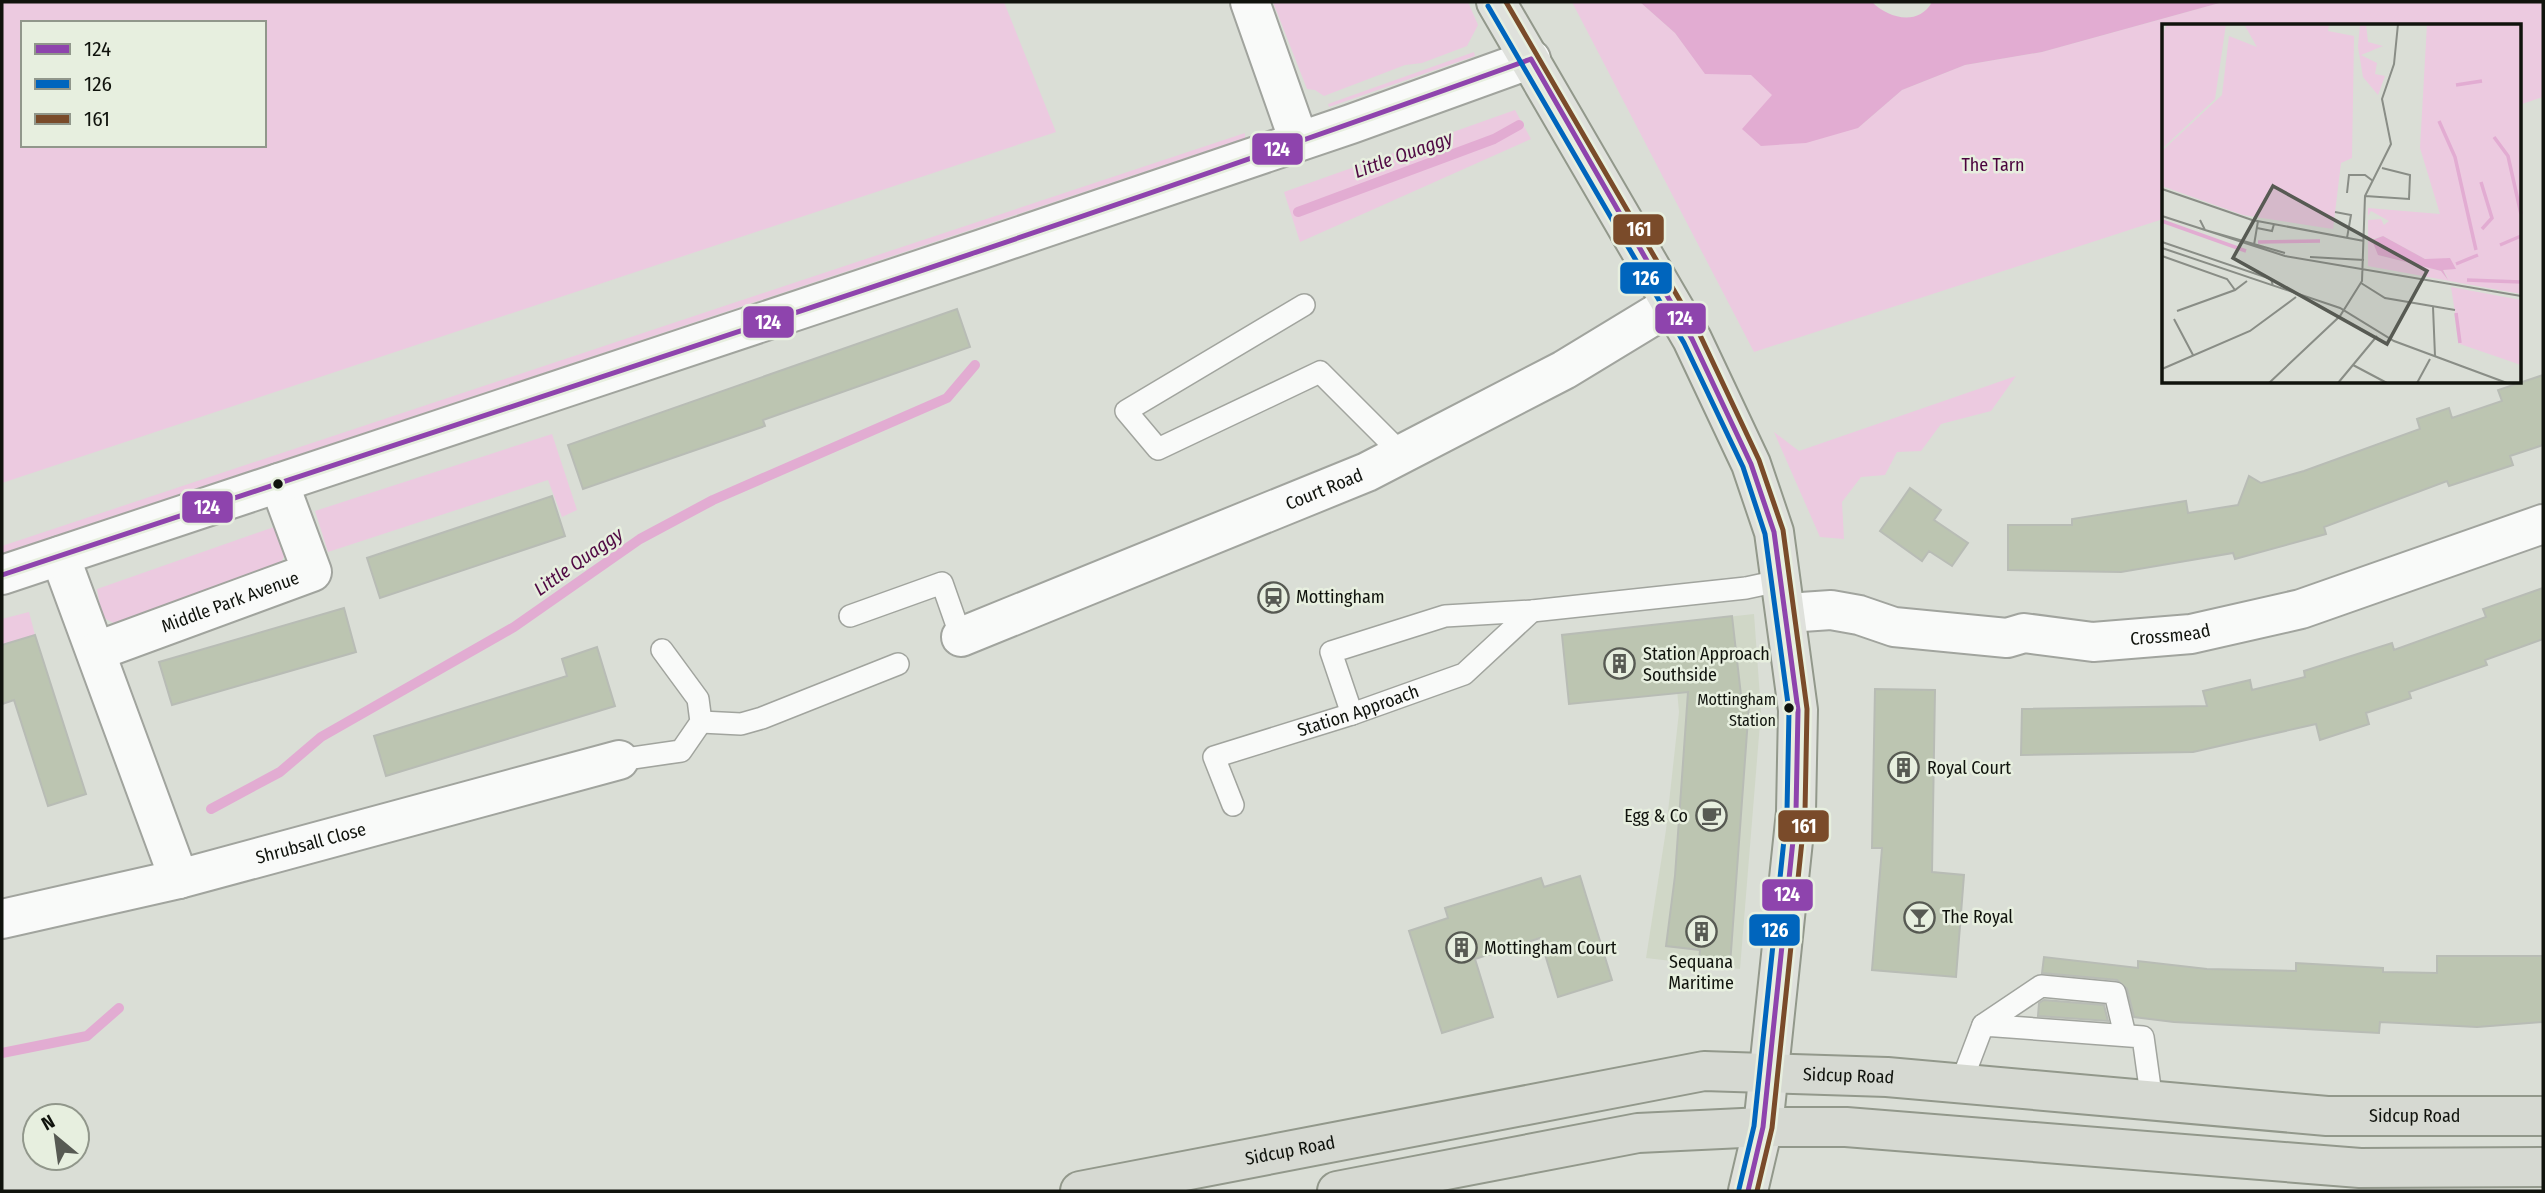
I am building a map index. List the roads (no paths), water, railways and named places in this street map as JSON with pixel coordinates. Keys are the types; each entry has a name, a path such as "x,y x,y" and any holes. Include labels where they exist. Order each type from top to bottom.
{"highway":[{"name":"Sidcup Road","path":"1080,1191 1686,1074 1769,1073 1961,1083 2327,1116 2543,1116"},
{"path":"1337,1191 1638,1133 1763,1127 1846,1127 2358,1180 2543,1167"}],"main road":[{"path":"1496,2 1692,339 1751,464 1772,522 1785,597 1798,710 1796,812 1763,1127 1748,1191"}],"street":[{"path":"1250,2 1299,141"},
{"path":"2,575 1299,141 1531,59"},
{"name":"Court Road","path":"961,636 1367,472 1564,370 1671,304"},
{"name":"Middle Park Avenue","path":"97,651 312,572 279,482"},
{"name":"Crossmead","path":"1785,597 1894,627 2007,638 2024,633 2093,642 2191,634 2301,609 2543,524"},
{"path":"60,556 179,879"},
{"name":"Shrubsall Close","path":"2,919 179,879 619,760"}],"lane":[{"path":"1304,305 1126,411 1158,449 1320,372 1402,454"},
{"path":"850,616 942,583 961,636"},
{"path":"1352,714 1331,652 1445,616 1532,611 1746,588 1785,597"},
{"name":"Station Approach","path":"1233,805 1214,757 1352,714 1464,674 1532,611"},
{"path":"619,760 681,751 701,722 698,699 662,650"},
{"path":"701,722 741,724 762,718 898,664"},
{"path":"1961,1083 1983,1025 2041,986 2115,993 2125,1035"},
{"path":"1983,1025 2143,1037 2152,1102"}],"waterway":[{"name":"Little Quaggy","path":"1298,212 1494,139 1519,125"},
{"name":"Little Quaggy","path":"211,809 280,772 321,737 514,627 640,539 713,500 947,398 975,365"},
{"name":"Little Quaggy","path":"2,1053 87,1036 119,1008"}],"place":[{"name":"Mottingham","path":"1273,597"},
{"name":"Station Approach Southside","path":"1620,664"},
{"name":"Mottingham Station","path":"1789,708"},
{"name":"Royal Court","path":"1904,768"},
{"name":"Egg & Co","path":"1711,816"},
{"name":"The Royal","path":"1919,917"},
{"name":"Sequana Maritime","path":"1701,932"},
{"name":"Mottingham Court","path":"1461,948"}],"park label":[{"name":"The Tarn","path":"1993,165"}]}
